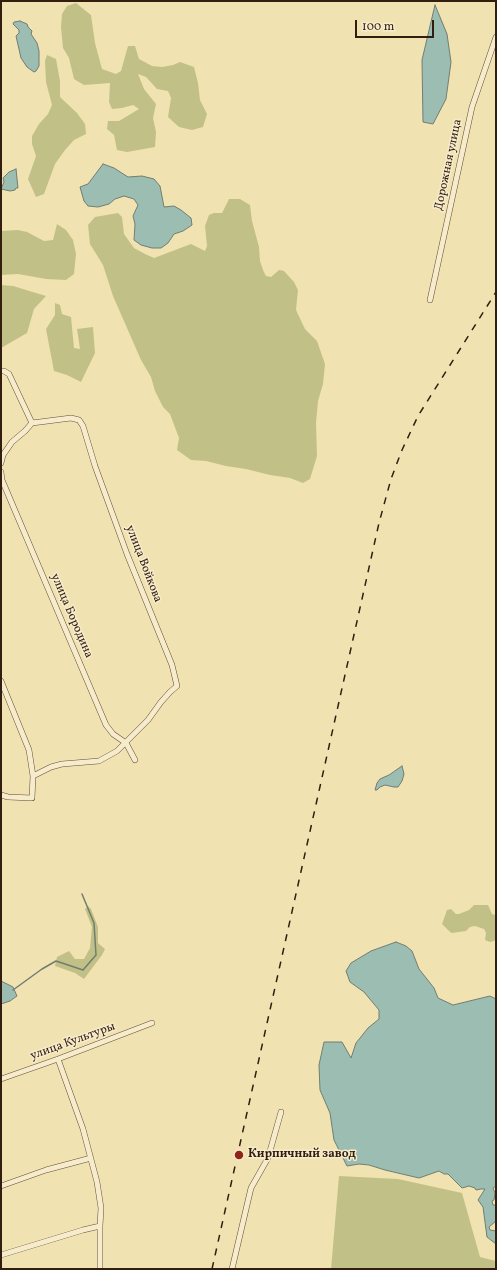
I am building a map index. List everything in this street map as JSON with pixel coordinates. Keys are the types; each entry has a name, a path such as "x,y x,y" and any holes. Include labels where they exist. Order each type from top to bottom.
{"street":[{"name":"Дорожная улица","path":"430,300 472,107 496,37"},
{"path":"1,371 9,374 32,423 12,442 3,455 1,463"},
{"name":"улица Войкова","path":"32,423 71,418 79,420 83,426 95,466 127,554 172,665 177,686 165,697 148,720 126,743"},
{"name":"улица Бородина","path":"1,472 2,480 106,725 113,734 126,743 135,760"},
{"path":"1,681 29,750 33,776 32,798 8,797 1,795"},
{"path":"33,776 51,767 62,764 99,761 117,752 126,743"},
{"name":"улица Культуры","path":"1,1079 152,1023"},
{"path":"58,1059 83,1129 97,1182 101,1208 100,1269"},
{"path":"232,1269 252,1188 268,1158 281,1112"},
{"path":"1,1186 46,1170 90,1158"},
{"path":"1,1256 100,1226"}],"green space":[{"path":"76,3 91,15 95,43 102,69 116,74 121,71 128,46 135,46 139,59 152,66 162,67 180,62 194,67 200,100 207,114 203,127 192,130 179,127 168,117 171,98 168,91 157,89 146,77 138,74 144,89 156,104 153,118 156,132 155,147 127,152 117,150 114,135 107,129 108,121 119,121 139,109 133,105 112,109 109,102 110,83 84,85 74,79 69,58 63,48 61,27 62,14 67,6"},
{"path":"47,55 56,59 60,81 60,97 77,113 85,124 86,134 74,140 65,150 55,164 44,194 36,197 28,179 36,156 32,144 32,136 39,124 48,114 52,105 46,82 45,61"},
{"path":"229,199 240,199 250,205 263,270 266,276 271,277 279,270 284,271 294,282 298,290 296,310 305,329 317,341 325,364 323,384 318,401 316,423 317,456 310,479 303,483 290,478 206,461 191,460 177,450 179,438 170,414 163,407 155,391 151,377 141,360 113,296 103,265 90,244 88,225 95,217 118,213 122,217 124,234 134,248 154,258 191,244 205,251 207,246 205,226 209,215 214,213 222,213"},
{"path":"57,224 66,230 73,240 76,254 74,274 66,280 46,279 18,274 1,275 1,231 18,230 27,232 44,241 53,240"},
{"path":"1,285 13,286 46,296 34,309 27,333 1,348"},
{"path":"55,303 60,305 62,314 71,317 74,348 80,349 77,329 93,327 95,353 81,382 67,375 54,371 46,329 55,315"},
{"path":"474,905 488,905 492,914 496,915 496,939 494,941 490,942 485,940 486,933 484,929 475,926 470,927 466,931 452,933 442,924 447,910 451,909 456,914 459,914 469,910"},
{"path":"88,906 91,909 98,927 98,943 105,949 84,979 75,973 55,966 57,957 69,951 75,959 84,959 90,948 92,927 85,909"},
{"path":"339,1176 398,1179 462,1193 480,1257 496,1261 496,1269 331,1269"}],"water":[{"path":"435,5 447,34 451,62 446,99 433,124 423,122 422,60"},
{"path":"20,21 27,24 37,43 39,51 39,66 34,72 27,67 21,58 16,36 19,33 19,30 13,24 14,22"},
{"path":"103,164 114,168 128,177 142,176 154,179 160,186 164,207 174,206 181,210 191,218 192,225 183,231 174,234 168,243 161,248 152,248 141,245 134,240 135,224 133,216 138,205 134,199 124,196 115,199 109,204 98,207 88,206 84,201 80,187 88,184"},
{"path":"16,169 18,188 10,191 1,189 4,182 3,178 9,172"},
{"path":"402,766 404,774 398,787 385,785 375,790 380,779"},
{"path":"396,942 406,946 412,951 419,969 434,988 438,998 453,1005 490,996 496,999 496,1186 493,1188 495,1193 494,1200 492,1201 493,1205 496,1205 496,1221 489,1227 490,1230 496,1231 496,1244 487,1237 483,1207 478,1200 485,1189 476,1190 475,1188 469,1186 462,1188 448,1174 444,1174 439,1171 419,1178 369,1165 359,1164 347,1166 334,1140 330,1113 320,1090 319,1065 324,1042 342,1042 351,1058 356,1043 368,1028 379,1019 379,1010 364,992 350,982 346,971 351,963 371,951"},
{"path":"1,981 13,987 17,996 10,1001 1,1004"}],"waterway":[{"path":"13,990 56,961 83,970 96,955 94,923 82,894"}],"railway":[{"path":"212,1269 379,523 391,479 402,450 418,416 496,292"}],"place":[{"name":"Кирпичный завод","path":"239,1155"}]}
